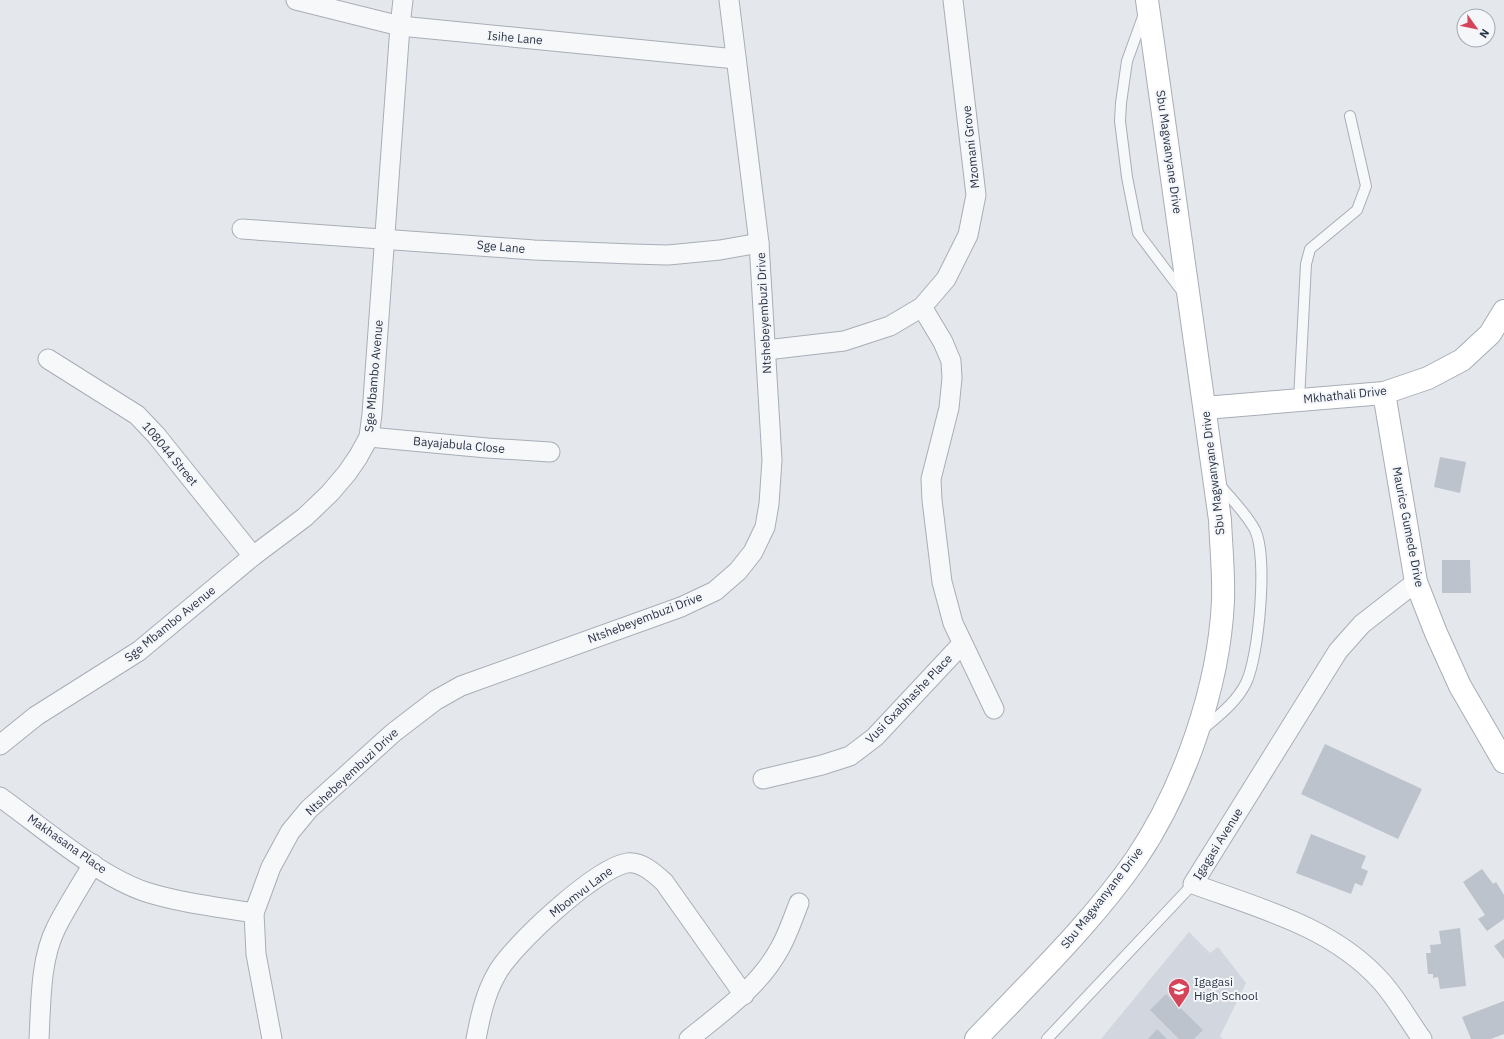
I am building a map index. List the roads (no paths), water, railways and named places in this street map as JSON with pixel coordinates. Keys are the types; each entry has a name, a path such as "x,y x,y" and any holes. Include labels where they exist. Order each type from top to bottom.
{"main road":[{"name":"Sbu Magwanyane Drive","path":"976,1039 1076,934 1136,858 1172,796 1197,734 1214,670 1222,601 1220,520 1147,3"},
{"name":"Mkhathali Drive","path":"1205,408 1384,393 1428,378 1462,360 1490,334 1504,311"},
{"name":"Maurice Gumede Drive","path":"1384,393 1416,582 1436,633 1460,686 1504,762"}],"street":[{"name":"Isihe Lane","path":"296,0 400,26 736,59"},
{"name":"Sge Mbambo Avenue","path":"0,745 36,716 139,651 253,556 305,517 330,493 347,473 369,437 403,0"},
{"name":"Ntshebeyembuzi Drive","path":"272,1039 256,954 254,913 270,867 290,832 309,809 393,733 436,700 461,686 681,607 716,591 738,571 753,552 765,527 769,504 772,460 759,243 729,0"},
{"name":"Mzomani Grove","path":"766,350 844,342 890,326 922,307 946,279 968,235 976,195 953,0"},
{"name":"Sge Lane","path":"242,229 385,238 534,250 668,255 720,250 759,243"},
{"name":"Vusi Gxabhashe Place","path":"922,307 944,342 950,361 952,378 949,408 931,479 932,500 942,582 953,623 994,709"},
{"name":"108044 Street","path":"48,359 137,415 156,435 253,556"},
{"name":"Bayajabula Close","path":"369,437 479,448 550,452"},
{"name":"Igagasi Avenue","path":"1416,582 1362,624 1338,651 1193,884 1319,932 1346,950 1380,980 1422,1039"},
{"name":"Vusi Gxabhashe Place","path":"763,779 822,765 850,756 875,737 962,644"},
{"name":"Makhasana Place","path":"0,797 93,864 145,891 172,898 254,913"},
{"name":"Mbomvu Lane","path":"476,1039 489,990 496,974 522,940 551,914 596,878 616,866 628,863 638,864 652,872 664,882 744,995"},
{"path":"39,1039 45,966 50,944 56,928 93,864"},
{"path":"689,1039 744,995 767,969 780,949 799,903"}],"lane":[{"path":"1147,3 1127,61 1121,103 1120,121 1127,177 1138,233 1190,302"},
{"path":"1299,400 1306,264 1310,249 1357,210 1366,186 1350,116"},
{"path":"1197,734 1226,709 1246,684 1252,665 1256,641 1261,573 1260,548 1255,530 1215,480"},
{"path":"1048,1039 1193,884"}],"place":[{"name":"Igagasi High School","path":"1179,1008"}]}
